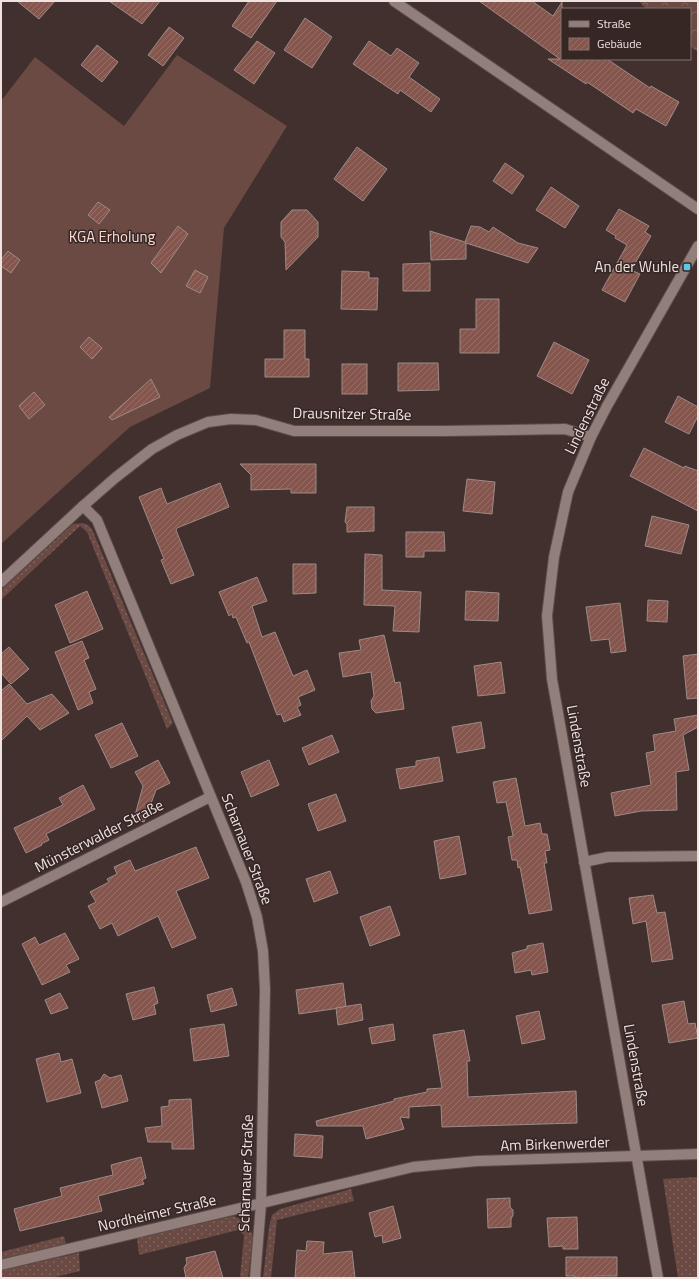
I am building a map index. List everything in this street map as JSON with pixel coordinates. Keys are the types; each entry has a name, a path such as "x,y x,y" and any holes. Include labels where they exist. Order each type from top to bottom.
{"street":[{"path":"394,1 698,208"},
{"name":"Lindenstraße","path":"658,1278 552,679 547,616 554,557 568,492 606,406 698,246"},
{"name":"Drausnitzer Straße","path":"1,582 83,506 115,478 152,449 177,434 208,422 231,419 256,420 294,431 566,429 591,437"},
{"name":"Scharnauer Straße","path":"83,506 97,520 246,882 257,917 263,951 265,989 261,1204 255,1278"},
{"name":"Münsterwalder Straße","path":"1,902 210,797"},
{"path":"584,862 608,857 698,856"},
{"name":"Am Birkenwerder","path":"412,1167 477,1161 698,1154"},
{"name":"Nordheimer Straße","path":"1,1265 412,1167"}],"green space":[{"path":"639,1 696,1 698,3 698,52 691,47 691,8 645,8"},
{"name":"KGA Erholung","path":"177,55 287,126 224,228 210,388 130,427 1,544 1,101 35,57 124,126"},
{"path":"83,523 92,529 173,723 167,729 87,532 80,526 1,600 1,590 73,524"},
{"path":"698,1177 698,1278 678,1278 663,1179"},
{"path":"351,1189 354,1201 277,1220 271,1278 263,1278 269,1227 272,1215 280,1209"},
{"path":"233,1216 246,1224 251,1230 253,1238 248,1278 240,1278 244,1235 238,1230 139,1255 137,1238"},
{"path":"64,1236 66,1245 1,1259 1,1252"},
{"path":"79,1253 80,1271 51,1278 1,1278 1,1270"}],"building":[{"path":"17,1 55,1 39,19"},
{"path":"109,1 160,1 142,24"},
{"path":"249,1 277,1 251,38 232,26"},
{"path":"479,1 532,1 553,16 562,2 561,60 608,60 650,88 651,86 679,102 666,126 636,109 633,113 587,82 586,84 548,59 560,59"},
{"path":"305,18 332,37 312,68 284,50"},
{"path":"169,27 184,38 163,66 148,55"},
{"path":"257,41 275,53 254,84 234,70"},
{"path":"369,41 391,56 397,48 419,63 409,77 440,99 431,112 400,90 398,94 353,64"},
{"path":"97,45 118,62 102,82 81,65"},
{"path":"357,147 387,169 363,201 334,179"},
{"path":"505,163 524,176 512,194 493,181"},
{"path":"551,187 579,206 565,228 536,210"},
{"path":"98,202 110,210 99,224 88,215"},
{"path":"619,209 649,226 645,232 651,236 631,270 640,274 625,302 602,290 627,245 615,238 616,236 606,230"},
{"path":"292,210 307,210 318,222 318,237 286,270 285,242 281,237 281,222"},
{"path":"178,226 188,234 161,273 151,263"},
{"path":"471,226 480,227 489,232 493,227 518,243 538,248 528,263 466,243 466,259 431,260 430,231 465,242"},
{"path":"8,251 20,260 11,273 1,266 1,260"},
{"path":"430,263 430,291 403,291 403,264"},
{"path":"195,270 208,277 200,293 186,286"},
{"path":"342,271 369,272 369,278 378,278 377,310 341,309"},
{"path":"476,299 499,299 499,353 460,353 460,329 476,329"},
{"path":"284,330 305,330 305,359 309,359 309,377 265,377 265,359 284,359"},
{"path":"89,337 102,348 92,359 80,347"},
{"path":"554,342 589,360 572,394 537,376"},
{"path":"398,363 438,363 439,390 398,391"},
{"path":"342,364 367,364 367,394 342,394"},
{"path":"151,379 160,397 112,420 109,417"},
{"path":"34,392 45,405 29,419 19,406"},
{"path":"678,396 698,407 698,416 689,434 665,422"},
{"path":"644,448 684,468 685,466 698,471 698,511 630,476"},
{"path":"240,464 316,464 316,493 291,493 291,489 251,490 251,475"},
{"path":"467,479 495,482 492,514 463,511"},
{"path":"220,483 229,507 177,528 176,530 194,575 171,584 161,560 164,559 139,497 161,488 167,504"},
{"path":"347,507 374,507 374,531 347,532 347,524 345,522"},
{"path":"652,516 689,525 681,554 645,546"},
{"path":"406,532 444,532 445,551 424,551 424,557 406,557"},
{"path":"365,554 382,555 382,590 421,592 419,632 393,631 395,606 364,605"},
{"path":"293,564 316,564 316,593 293,594"},
{"path":"257,577 267,601 252,606 262,637 275,632 293,676 307,670 315,690 298,697 301,705 297,707 301,715 284,722 281,714 277,715 249,642 247,643 236,617 233,618 232,614 229,616 219,592"},
{"path":"87,591 103,629 70,643 55,605"},
{"path":"466,591 499,593 498,621 465,620"},
{"path":"648,600 668,601 667,622 647,621"},
{"path":"620,603 626,651 611,653 609,639 591,641 586,607"},
{"path":"384,635 395,683 400,682 404,709 376,713 372,709 371,701 374,696 371,672 343,677 339,653 361,650 359,640"},
{"path":"82,641 89,658 84,660 96,689 89,692 93,703 78,710 55,652"},
{"path":"9,647 29,669 11,684 1,673 1,654"},
{"path":"698,654 698,698 687,699 683,656"},
{"path":"501,662 505,693 478,696 474,666"},
{"path":"9,684 27,704 52,694 69,713 40,730 27,716 1,741 1,691"},
{"path":"698,715 698,727 683,735 689,770 676,772 677,810 641,811 615,816 611,793 651,785 646,753 655,751 653,735 676,731 674,719"},
{"path":"481,722 485,748 457,753 452,727"},
{"path":"122,723 138,756 111,768 95,735"},
{"path":"332,735 339,752 309,765 302,748"},
{"path":"439,757 443,781 400,789 396,769 416,766 416,761"},
{"path":"158,760 170,783 156,790 144,822 134,819 143,786 135,772"},
{"path":"269,760 279,785 251,797 241,772"},
{"path":"516,778 525,826 540,823 542,834 547,834 550,850 545,851 547,863 544,863 552,910 529,914 520,867 518,868 517,860 512,860 508,837 513,836 506,802 497,803 493,782"},
{"path":"83,785 95,809 46,834 49,840 26,853 14,828 63,805 59,798"},
{"path":"336,794 346,821 318,831 308,804"},
{"path":"459,836 466,874 440,879 434,841"},
{"path":"196,847 209,878 176,891 196,938 172,948 158,916 118,936 112,923 100,929 88,906 96,902 90,892 109,882 107,879 117,874 114,867 130,860 135,871"},
{"path":"330,871 338,893 314,902 306,879"},
{"path":"653,895 657,913 665,912 673,959 652,962 646,921 633,924 629,898"},
{"path":"390,906 400,935 370,946 360,917"},
{"path":"65,933 79,959 66,965 70,972 42,985 22,944 35,937 39,945"},
{"path":"543,943 548,972 532,975 531,970 515,973 512,953 527,949 527,946"},
{"path":"343,983 346,1007 299,1014 296,990"},
{"path":"154,987 158,1003 154,1005 156,1014 133,1020 126,994"},
{"path":"232,988 237,1005 211,1012 207,995"},
{"path":"60,993 68,1008 51,1014 45,1000"},
{"path":"684,1001 688,1024 695,1023 698,1038 669,1043 662,1005"},
{"path":"361,1004 363,1020 338,1025 336,1008"},
{"path":"539,1011 545,1039 522,1044 516,1016"},
{"path":"224,1024 229,1056 194,1061 190,1029"},
{"path":"393,1024 395,1040 372,1044 369,1028"},
{"path":"464,1030 470,1061 467,1061 468,1097 576,1091 577,1123 442,1127 441,1105 409,1107 409,1118 400,1117 404,1129 366,1139 363,1126 317,1126 316,1121 394,1101 394,1099 427,1092 427,1089 442,1088 433,1035"},
{"path":"59,1053 61,1062 72,1059 81,1093 47,1102 36,1059"},
{"path":"104,1074 110,1078 121,1075 128,1101 102,1108 95,1082 100,1080"},
{"path":"191,1099 194,1149 172,1149 172,1142 148,1142 145,1128 162,1126 161,1107 169,1106 169,1100"},
{"path":"295,1134 323,1136 322,1158 294,1156"},
{"path":"141,1157 146,1178 142,1180 144,1184 98,1196 102,1211 20,1231 14,1209 62,1196 60,1188 113,1175 111,1165"},
{"path":"510,1198 510,1207 513,1210 511,1227 488,1228 487,1199"},
{"path":"393,1206 401,1238 383,1243 382,1235 375,1237 369,1213"},
{"path":"577,1217 578,1249 563,1249 563,1246 549,1247 547,1218"},
{"path":"307,1241 324,1242 323,1254 352,1251 355,1278 295,1278 297,1250 306,1251"},
{"path":"215,1251 223,1278 186,1278 184,1268 187,1263 186,1258"},
{"path":"566,1257 617,1257 617,1276 575,1278 575,1276 566,1276"}],"place":[{"name":"An der Wuhle","path":"687,267"}]}
